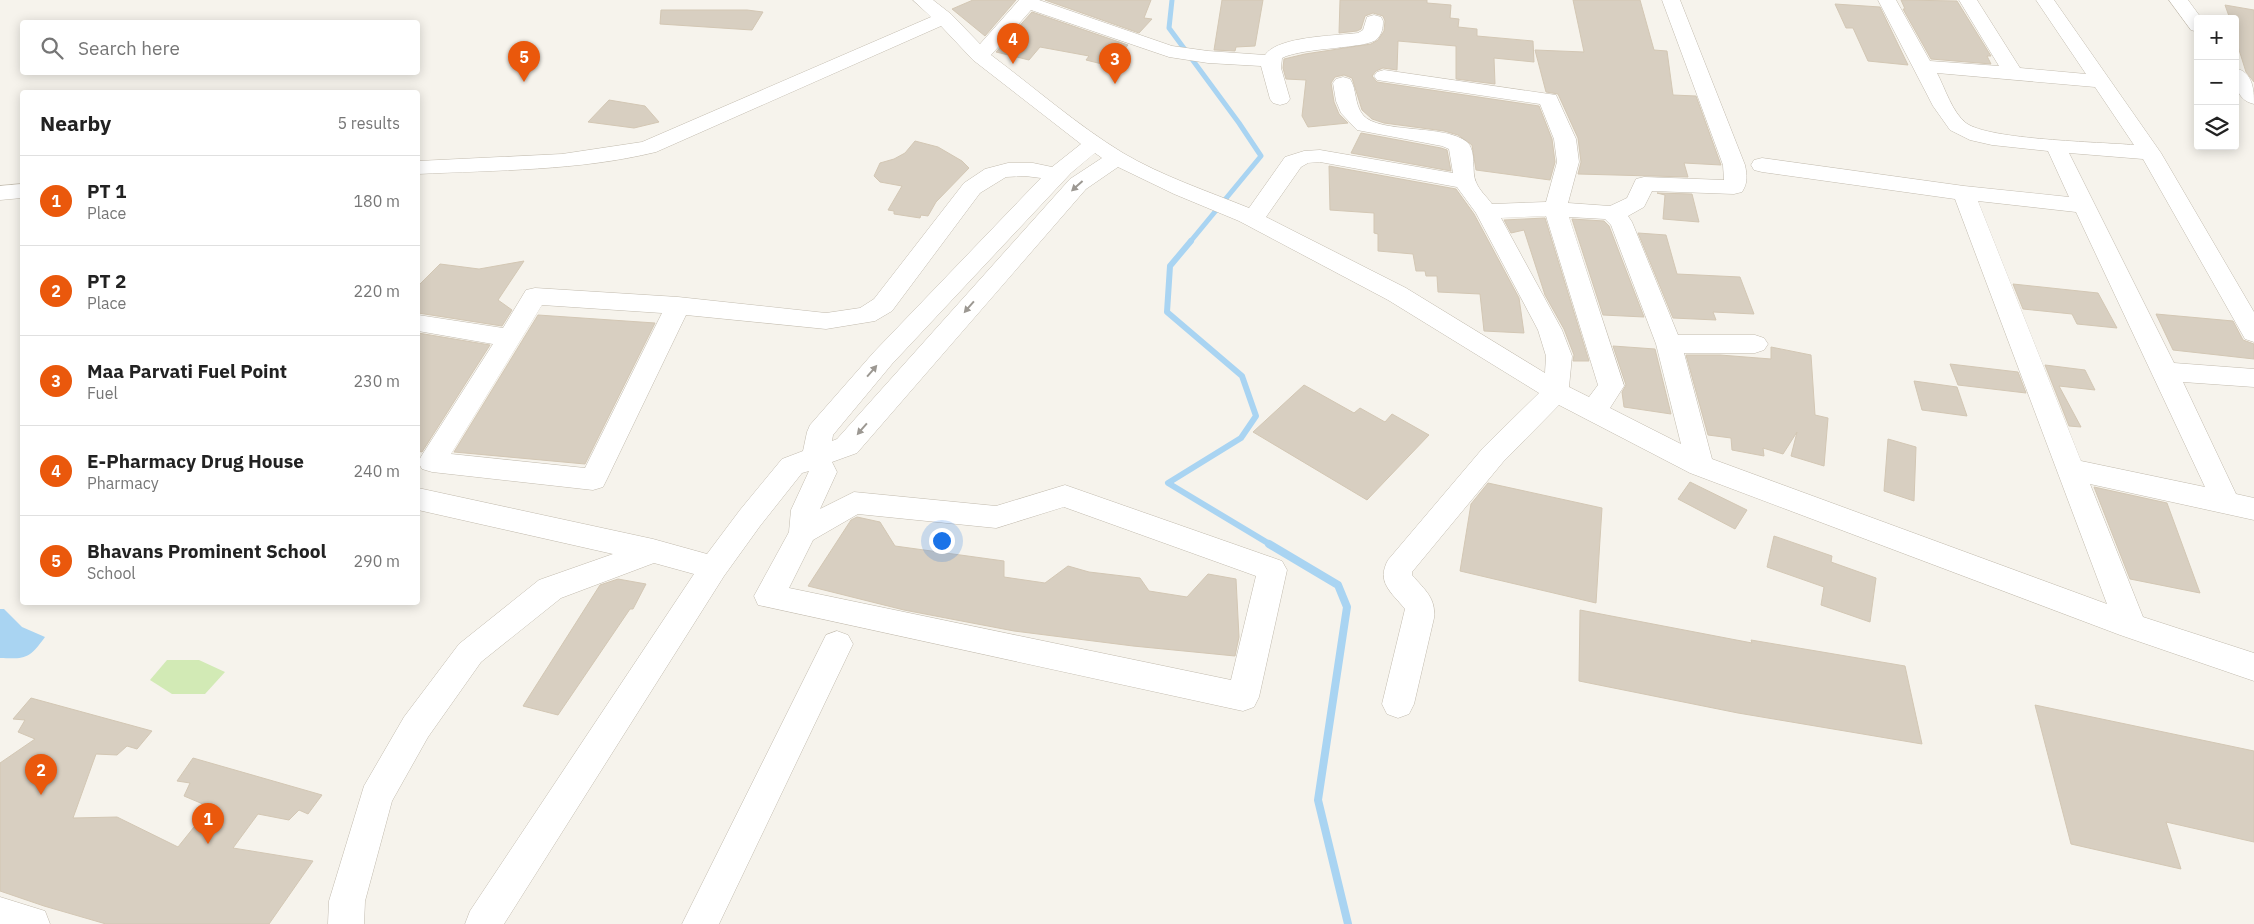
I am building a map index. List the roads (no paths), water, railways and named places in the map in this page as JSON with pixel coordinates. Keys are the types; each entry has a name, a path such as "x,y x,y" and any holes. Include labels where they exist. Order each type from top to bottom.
{"street":[{"path":"922,0 944,18 980,56 1117,158 1182,189 1250,217 1397,294 1556,392 1700,466 2131,626 2254,667"},
{"path":"1613,214 1636,202 1644,184 1734,187 1737,178 1734,162 1728,152 1671,0"},
{"path":"1887,0 1956,125 1965,133 1979,137 2150,153"},
{"path":"1968,0 2013,73"},
{"path":"2046,0 2150,153 2254,333"},
{"path":"2178,0 2194,21"},
{"path":"980,56 1030,1 1169,51 1270,62"},
{"path":"420,167 585,158 615,155 648,147 944,18"},
{"path":"1280,99 1270,62 1273,55 1287,47 1360,39 1370,36 1374,21"},
{"path":"1923,66 2101,82"},
{"path":"1384,76 1549,98 1565,139 1568,162 1555,209 1611,386 1594,410"},
{"path":"2239,79 2254,98"},
{"path":"1343,83 1346,102 1357,122 1364,126 1456,143 1461,150 1464,182 1486,211 1550,330 1559,356 1556,392 1493,455 1398,568 1397,578 1420,606 1419,618 1398,704"},
{"path":"803,532 854,503 996,516 1064,496 1272,570 1244,698 769,596 803,532 804,510 823,472 816,458 820,432 909,330 1057,174 1095,143"},
{"path":"2065,146 2059,147 2058,152 2165,372 2226,503"},
{"path":"1250,217 1293,162 1304,157 1320,156 1464,182"},
{"path":"482,924 714,568 750,518 792,466 847,446 1078,184 1117,158"},
{"path":"1762,166 1964,193 2085,206"},
{"path":"678,306 593,479 432,462 535,296 678,306 826,321 866,315 883,305 972,188 992,174 1007,170 1042,170 1057,174"},
{"path":"0,193 20,191"},
{"path":"1964,193 2131,626"},
{"path":"1486,211 1555,209 1605,212 1613,214 1621,222 1634,250 1669,344 1700,466"},
{"path":"866,315 909,330"},
{"path":"420,323 510,338"},
{"path":"1669,344 1755,344"},
{"path":"2165,372 2254,378"},
{"path":"2071,469 2254,509"},
{"path":"420,499 653,551 714,568"},
{"path":"346,924 347,901 376,797 416,727 470,653 550,589 653,551"},
{"path":"700,924 837,644"},
{"path":"0,915 32,924"}],"water":[{"path":"0,609 4,609 22,627 45,637 31,654 21,658 0,658"}],"waterway":[{"path":"1172,0 1169,28 1261,156 1190,242"},
{"path":"1191,241 1170,266 1167,312 1242,376 1256,416 1241,438 1168,483 1271,545"},
{"path":"1269,544 1338,585 1347,607 1318,800 1348,924"}],"place":[{"name":"E-Pharmacy Drug House","path":"1013,64"},
{"name":"Bhavans Prominent School","path":"524,82"},
{"name":"Maa Parvati Fuel Point","path":"1115,84"},
{"name":"PT 2","path":"41,795"},
{"name":"PT 1","path":"208,844"}]}
